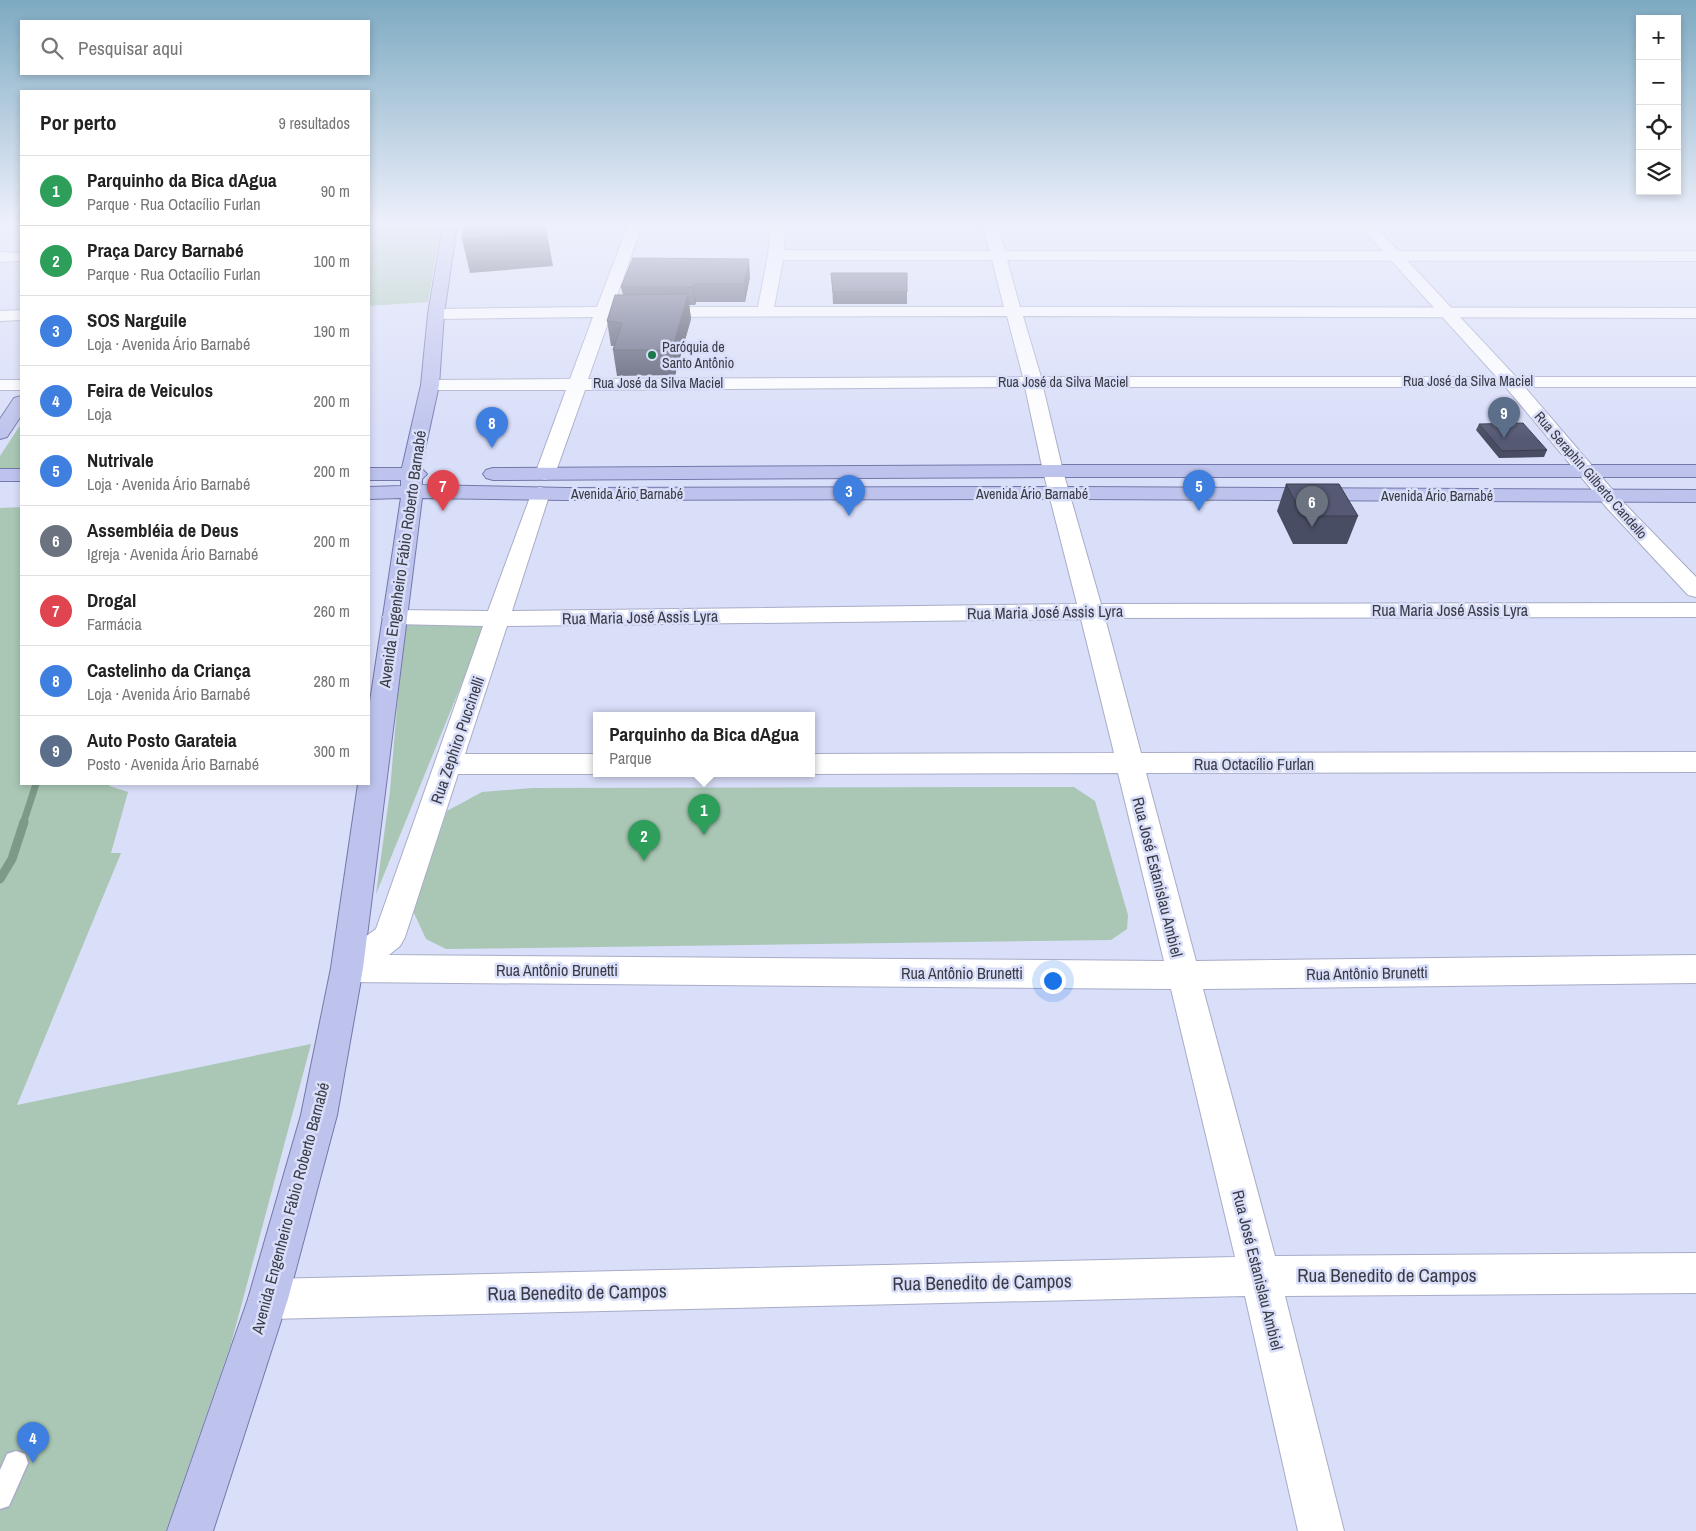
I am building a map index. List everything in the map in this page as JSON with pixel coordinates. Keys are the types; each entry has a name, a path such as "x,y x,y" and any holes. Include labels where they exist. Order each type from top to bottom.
{"main road":[{"name":"Avenida Engenheiro Fábio Roberto Barnabé","path":"190,1531 268,1299 319,1115 347,968 412,483 412,463 430,386 439,296"},
{"path":"0,433 20,403"},
{"name":"Avenida Ário Barnabé","path":"542,484 1053,471 1696,471"},
{"name":"Avenida Ário Barnabé","path":"370,474 412,483 1059,493 1696,496"},
{"path":"0,475 20,476"},
{"name":"Avenida Ário Barnabé","path":"370,493 412,483"}],"street":[{"name":"Rua Zephiro Puccinelli","path":"347,968 390,937 542,484 610,296"},
{"path":"766,313 769,296"},
{"name":"Rua José Estanislau Ambiel","path":"1010,296 1260,1276 1321,1531"},
{"name":"Rua Seraphin Gilberto Candello","path":"1431,296 1510,381 1608,496 1696,590"},
{"path":"436,314 604,312 1445,311 1696,313"},
{"path":"0,316 20,315"},
{"name":"Rua José da Silva Maciel","path":"430,386 1033,382 1696,382"},
{"path":"0,385 20,385"},
{"name":"Rua Maria José Assis Lyra","path":"394,617 498,619 1091,611 1696,610"},
{"name":"Rua Octacílio Furlan","path":"815,764 1696,762"},
{"path":"449,764 593,764"},
{"name":"Rua Antônio Brunetti","path":"347,968 1183,975 1696,969"},
{"name":"Rua Benedito de Campos","path":"268,1299 1260,1276 1696,1273"}],"lane":[{"path":"0,1497 16,1463"}],"green space":[{"path":"370,296 429,296 428,302 370,306"},
{"path":"20,426 20,468 0,468 0,456"},
{"path":"20,507 20,785 110,785 128,792 111,853 121,853 17,1105 311,1044 231,1344 166,1531 0,1531 0,508"},
{"path":"404,623 486,624 376,894 390,791"},
{"path":"1074,787 1095,801 1128,915 1127,929 1111,940 446,949 426,939 413,911 447,811 482,792 532,788"}],"building":[{"path":"615,296 687,296 672,350 613,350 622,323 607,321"},
{"path":"1523,423 1547,450 1502,451 1479,424"},
{"path":"1286,484 1339,484 1358,516 1303,516"}],"waterway":[{"path":"23,824 36,785"},
{"path":"0,879 12,859 24,822"}],"place":[{"name":"Paróquia de Santo Antônio","path":"652,355"},
{"name":"Auto Posto Garateia","path":"1504,438"},
{"name":"Castelinho da Criança","path":"492,448"},
{"name":"Drogal","path":"443,511"},
{"name":"Nutrivale","path":"1199,511"},
{"name":"SOS Narguile","path":"849,516"},
{"name":"Assembléia de Deus","path":"1312,527"},
{"name":"Parquinho da Bica dAgua","path":"704,835"},
{"name":"Praça Darcy Barnabé","path":"644,861"},
{"name":"Feira de Veiculos","path":"33,1463"}]}
